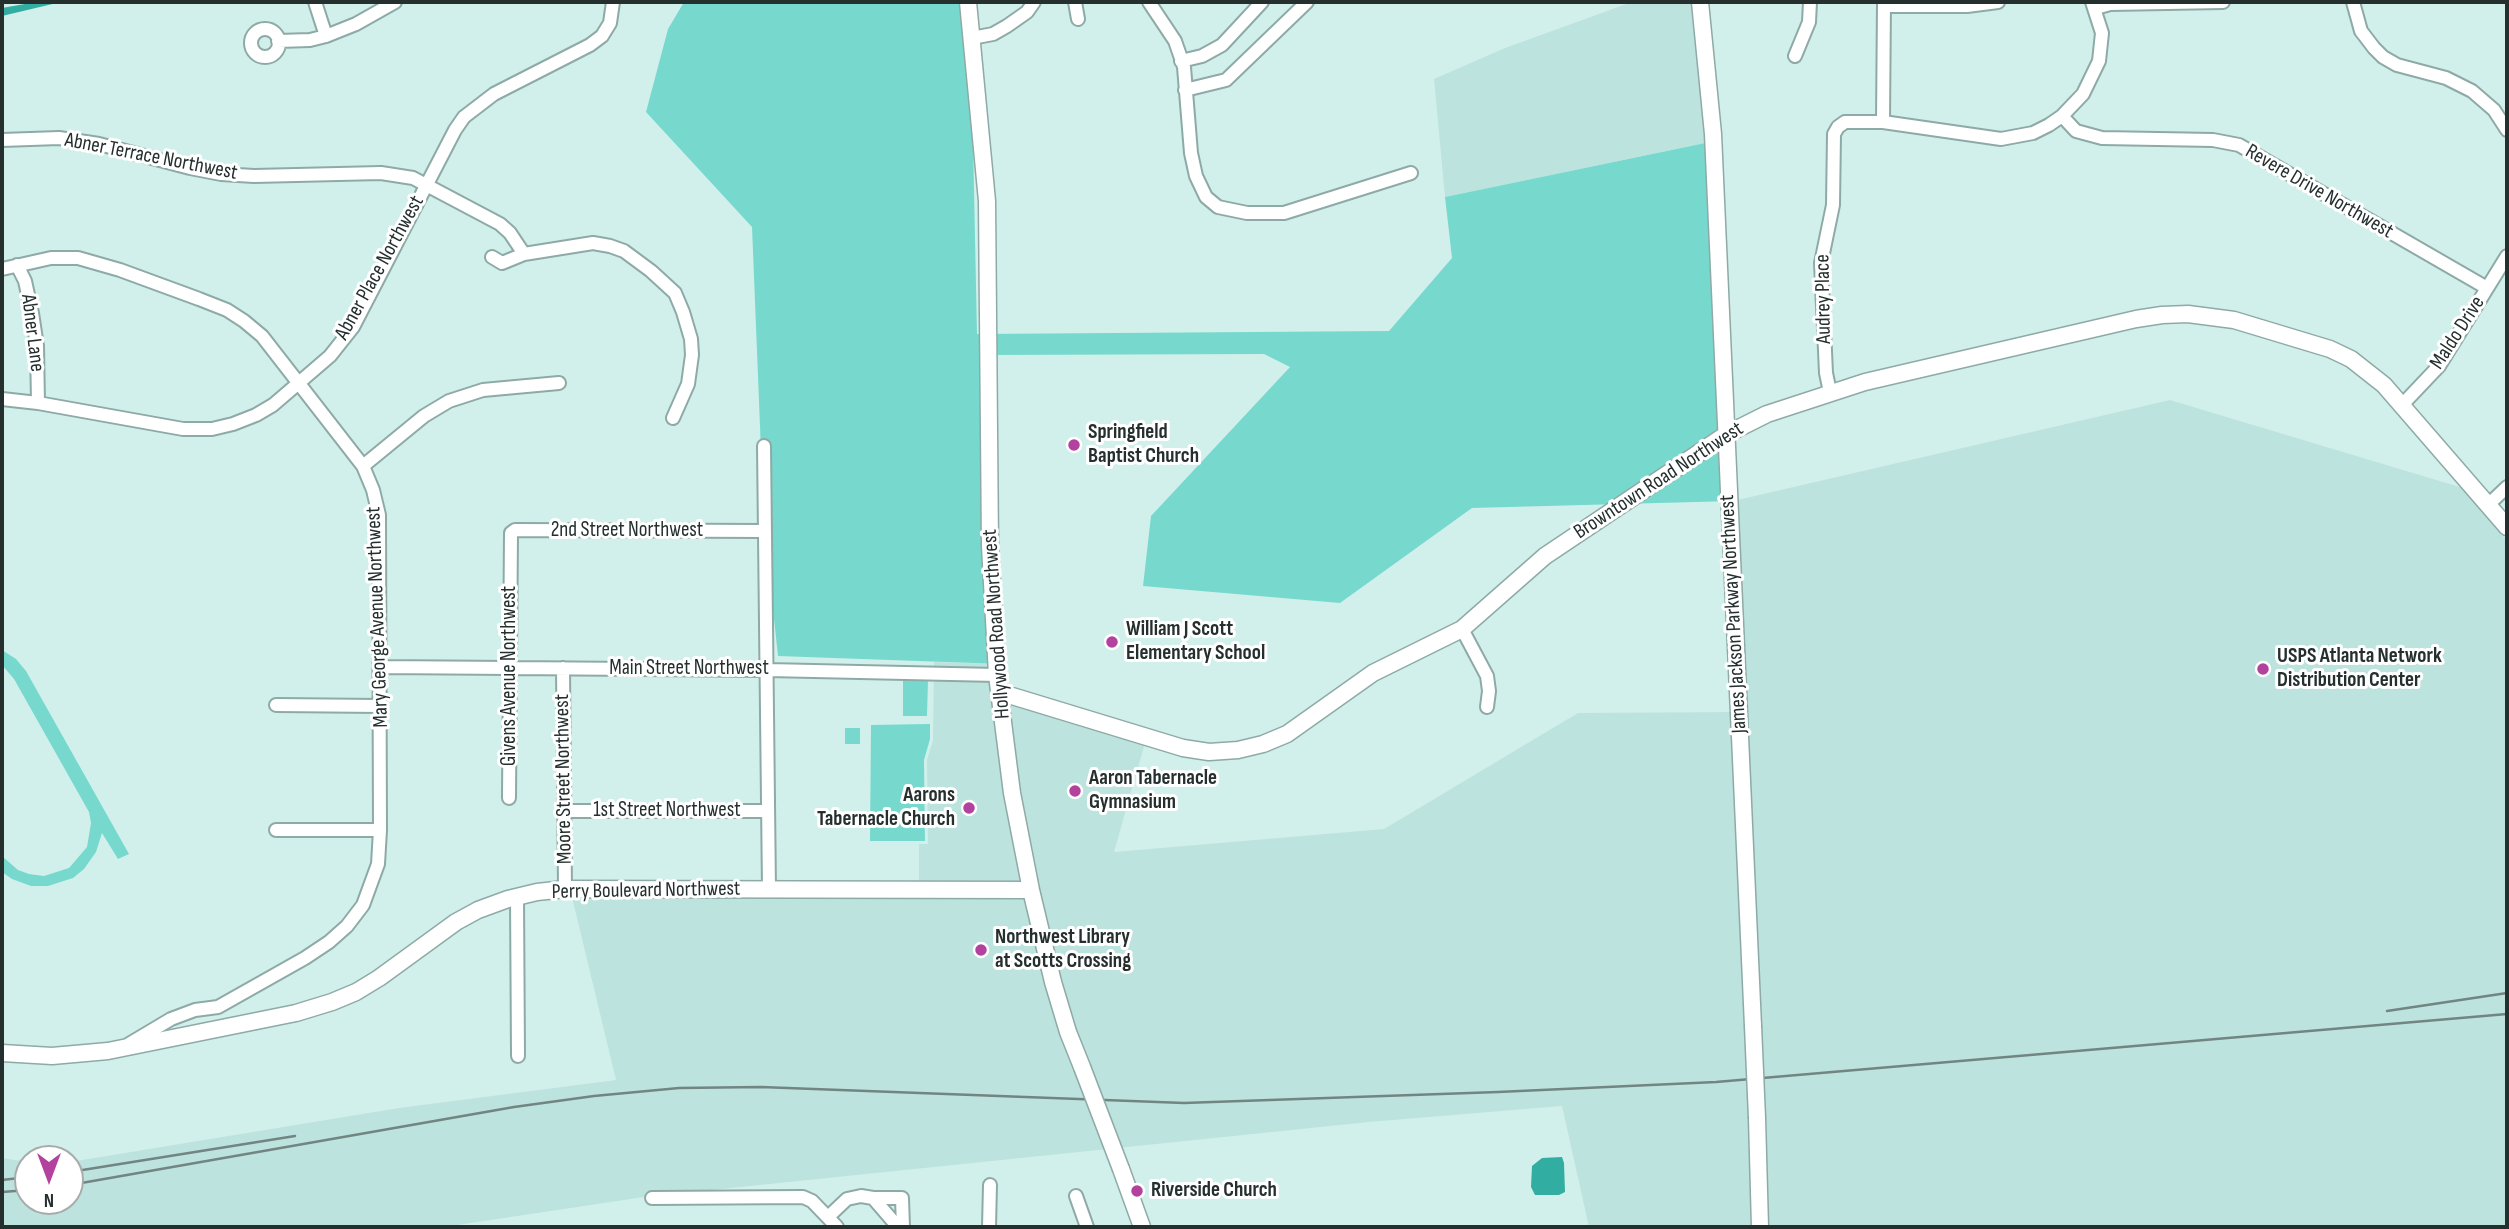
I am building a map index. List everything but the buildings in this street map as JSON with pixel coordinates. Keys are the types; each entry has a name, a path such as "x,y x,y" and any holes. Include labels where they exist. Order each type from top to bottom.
{"street":[{"path":"315,2 326,36"},
{"path":"278,41 310,40 326,36 356,24 395,2"},
{"name":"Abner Place Northwest","path":"2,399 183,429 212,429 256,415 330,356 353,327 455,130 475,106 590,46 602,36 610,23 613,2"},
{"name":"Hollywood Road Northwest","path":"968,2 987,201 990,546 997,675 1012,793 1031,890 1055,990 1068,1032 1142,1227"},
{"path":"972,38 993,34 1007,26 1027,12 1034,2"},
{"path":"1075,2 1078,19"},
{"path":"1149,2 1175,41 1181,61 1196,176 1206,197 1218,207 1247,213 1284,213 1412,173"},
{"path":"1181,61 1202,56 1222,45 1262,2"},
{"path":"1185,90 1226,80 1307,2"},
{"name":"James Jackson Parkway Northwest","path":"1700,2 1713,134 1760,1227"},
{"path":"1795,56 1808,22 1810,2"},
{"path":"1998,2 1967,6 1884,4 1883,122 2001,139 2034,133 2062,116 2083,94 2099,61 2102,33 2094,5 2223,2"},
{"path":"2353,2 2361,31 2384,57 2397,65 2446,78 2472,92 2494,110 2507,130"},
{"name":"Revere Drive Northwest","path":"2062,116 2076,131 2102,138 2213,140 2239,145 2487,288"},
{"name":"Audrey Place","path":"1830,392 1826,373 1821,263 1833,205 1834,134 1845,122 1883,122"},
{"name":"Abner Terrace Northwest","path":"2,140 59,138 99,144 221,174 254,176 381,173 413,178 500,224 510,233 524,254"},
{"path":"492,257 502,263 524,254 593,243 610,246 633,258 675,293 691,339 692,355 688,384 673,418"},
{"name":"Maldo Drive","path":"2402,405 2439,366 2507,256"},
{"name":"Mary George Avenue Northwest","path":"2,268 51,258 78,258 120,270 218,306 244,321 262,336 363,466 379,514 380,830 378,864 363,905 347,926 313,953 218,1007 195,1010 171,1018 123,1048"},
{"name":"Abner Lane","path":"17,265 25,281 34,324 38,403"},
{"name":"Browntown Road Northwest","path":"999,692 1183,748 1209,752 1238,750 1263,744 1287,734 1373,673 1462,629 1545,556 1727,434 1767,414 1830,392 2136,319 2188,314 2234,320 2330,349 2370,372 2402,405 2507,527"},
{"path":"363,466 424,416 449,401 484,390 559,383"},
{"path":"764,446 769,890"},
{"path":"2488,505 2507,487"},
{"name":"2nd Street Northwest","path":"510,555 510,538 515,530 765,531"},
{"name":"Givens Avenue Northwest","path":"509,798 510,555"},
{"path":"1462,629 1487,676 1487,706"},
{"name":"Main Street Northwest","path":"381,667 997,675"},
{"name":"Moore Street Northwest","path":"563,668 565,889"},
{"path":"276,705 381,706"},
{"name":"1st Street Northwest","path":"565,811 768,811"},
{"path":"276,831 380,830"},
{"name":"Perry Boulevard Northwest","path":"2,1053 52,1056 123,1048 296,1013 344,997 379,978 456,922 478,910 517,897 565,889 1031,890"},
{"path":"517,897 519,1056"},
{"path":"218,1007 215,1009 220,1029"},
{"path":"989,1227 990,1185"},
{"path":"652,1198 803,1196 812,1201 833,1222 847,1199 861,1196 902,1198 903,1227"},
{"path":"1076,1196 1087,1227"},
{"path":"873,1198 898,1227"}],"shaded area":[{"path":"36,2 61,2 2,16 2,8"},
{"path":"684,2 976,2 971,43 977,334 1389,331 1452,258 1445,197 1715,141 1733,501 1472,508 1340,603 1143,586 1151,516 1290,367 1264,354 993,355 990,367 1002,664 778,656 764,526 752,227 646,112 668,29"},
{"path":"1632,2 1706,2 1715,141 1445,197 1434,79 1505,48"},
{"path":"2170,400 2463,488 2507,541 2507,1227 1589,1227 1562,1106 1369,1122 644,1197 444,1227 2,1227 2,1158 14,1160 14,1215 84,1215 84,1160 399,1108 616,1080 571,893 919,898 919,844 928,844 927,760 933,740 934,662 1002,664 1002,687 1147,736 1114,852 1384,829 1578,713 1739,712 1733,501"},
{"path":"2,650 16,659 26,671 129,854 118,859 102,833 96,852 84,869 73,878 48,886 31,886 12,879 2,872 2,856 18,870 29,874 44,876 69,868 87,847 91,823 89,812 14,679 2,665"},
{"path":"903,681 928,681 927,716 903,716"},
{"path":"930,724 930,739 924,760 925,841 870,841 871,725"},
{"path":"845,728 860,728 860,744 845,744"},
{"path":"1562,1157 1565,1192 1559,1195 1535,1195 1531,1187 1532,1166 1542,1158"}],"railway":[{"path":"2387,1011 2507,993"},
{"path":"84,1183 514,1107 679,1088 761,1087 1184,1103 1498,1092 1716,1082 2507,1014"},
{"path":"84,1170 295,1136"},
{"path":"2,1180 14,1179"},
{"path":"2,1192 14,1191"}],"place":[{"name":"Springfield Baptist Church","path":"1074,445"},
{"name":"William J Scott Elementary School","path":"1112,642"},
{"name":"USPS Atlanta Network Distribution Center","path":"2263,669"},
{"name":"Aaron Tabernacle Gymnasium","path":"1075,791"},
{"name":"Aarons Tabernacle Church","path":"969,808"},
{"name":"Northwest Library at Scotts Crossing","path":"981,950"},
{"name":"Riverside Church","path":"1137,1191"}]}
